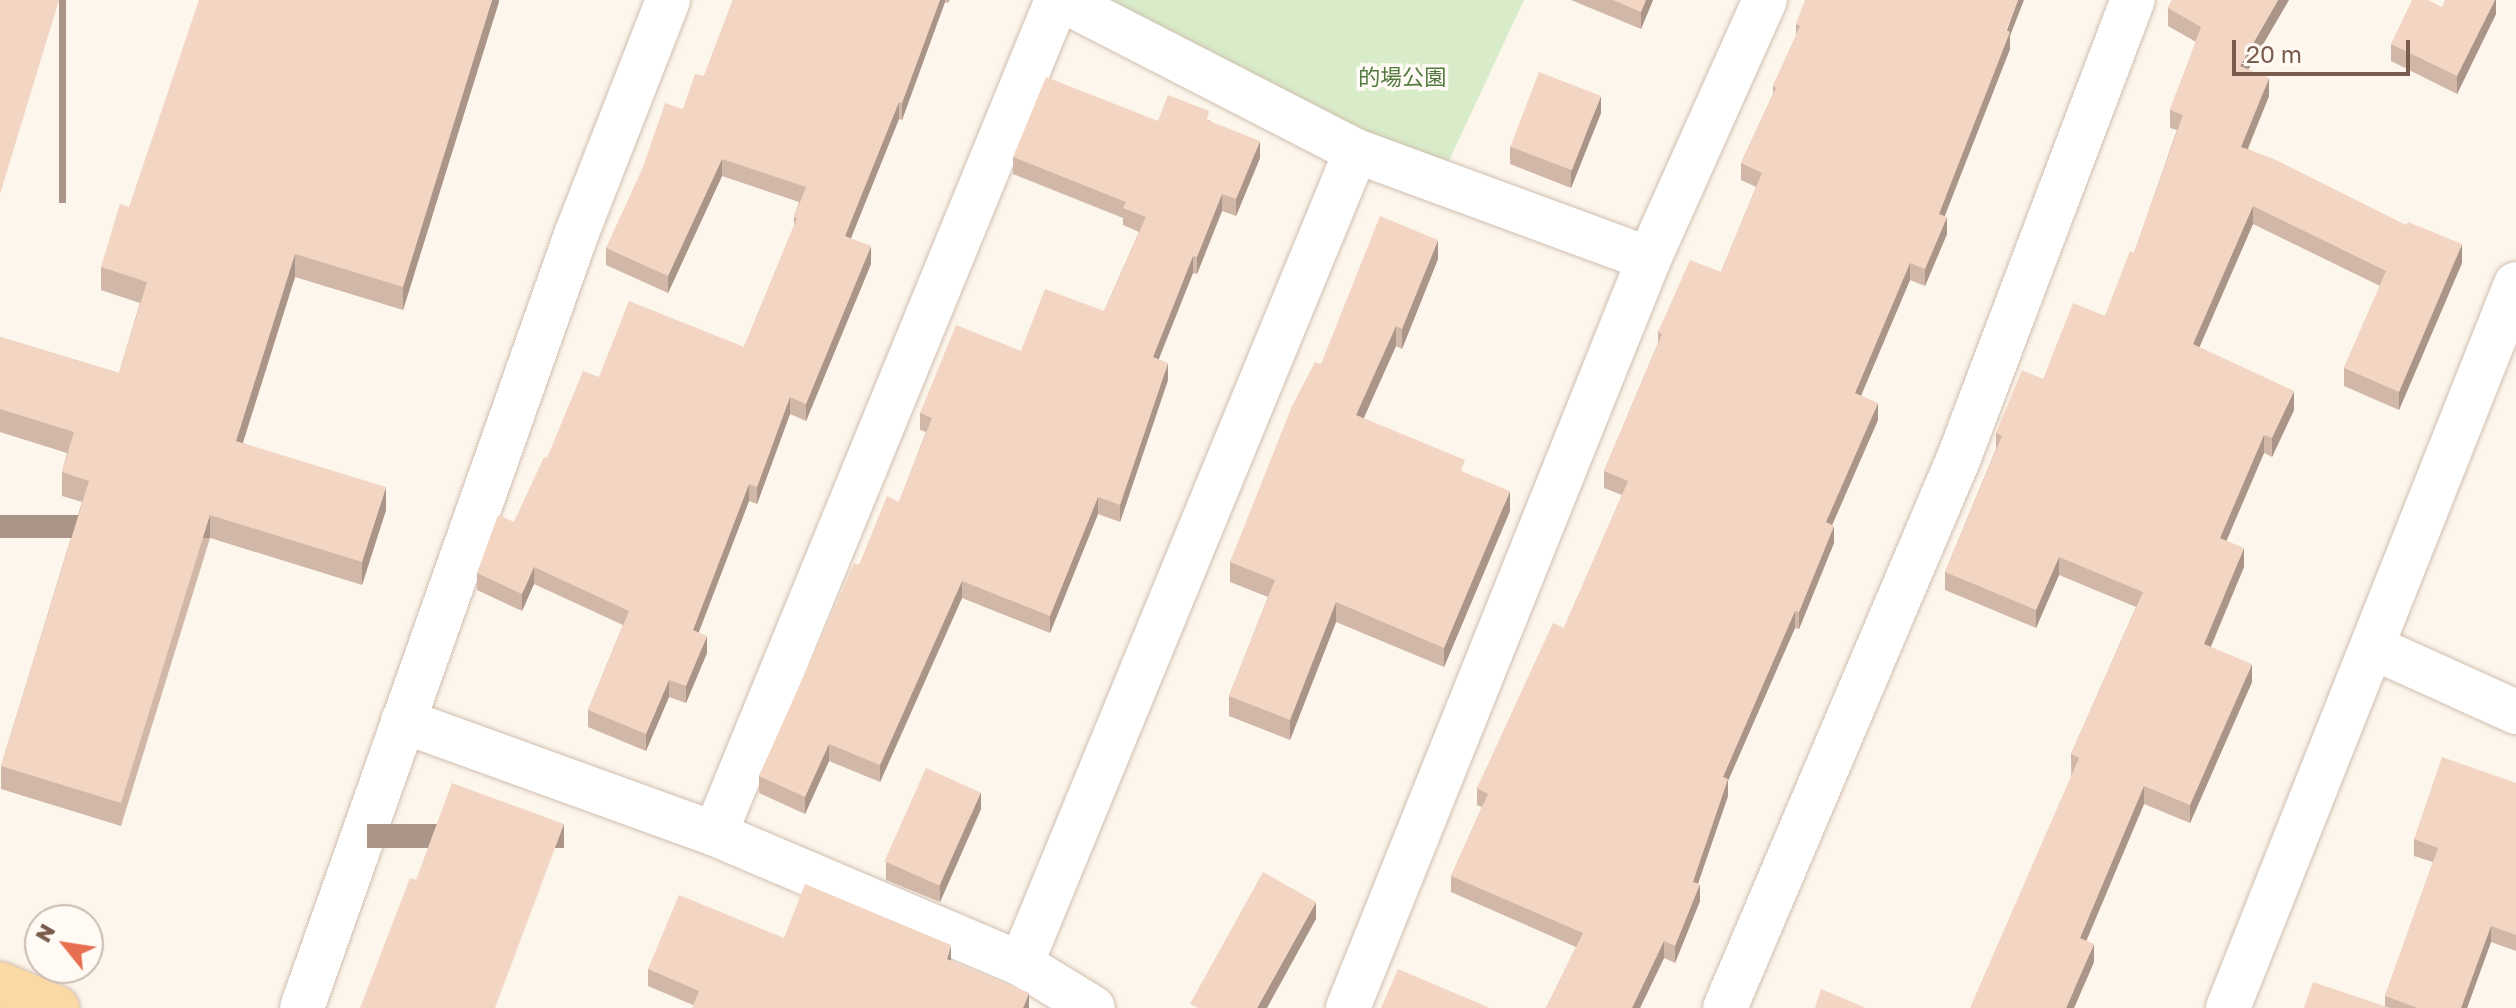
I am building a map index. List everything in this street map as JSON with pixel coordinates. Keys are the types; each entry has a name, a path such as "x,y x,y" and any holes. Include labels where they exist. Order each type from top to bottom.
{"main road":[{"path":"0,984 57,1008"}],"street":[{"path":"302,1008 576,235 668,0"},
{"path":"715,834 1060,0 1356,151 1649,259"},
{"path":"1348,1008 1649,259 1765,0"},
{"path":"1725,1008 1958,460 2133,0"},
{"path":"1021,964 1356,151"},
{"path":"2228,1008 2516,284"},
{"path":"2372,647 2516,712"},
{"path":"403,721 715,834 1021,964 1093,1008"}],"green space":[{"name":"的場公園","path":"1062,0 1524,0 1439,182"}],"building":[{"path":"0,0 59,0 0,194"},
{"path":"199,0 492,0 403,287 295,254 236,441 386,487 362,562 210,515 121,803 1,766 89,481 62,472 74,432 0,409 0,337 119,373 147,282 101,267 120,204 129,207"},
{"path":"733,0 940,0 902,103 899,102 845,236 871,246 806,404 790,397 757,487 749,484 693,630 707,636 686,686 669,680 646,734 588,710 629,611 534,567 522,594 477,573 498,515 514,522 544,457 547,458 583,371 599,377 629,301 744,347 797,218 794,217 806,187 722,159 668,276 606,248 643,167 665,103 683,109 695,74 704,76"},
{"path":"1613,0 1646,0 1641,12"},
{"path":"1805,0 2018,0 2006,30 2010,32 1939,214 1947,217 1925,269 1910,263 1855,393 1878,403 1826,522 1834,526 1799,612 1795,611 1723,777 1728,779 1693,882 1700,884 1675,946 1664,941 1632,1008 1546,1008 1583,933 1451,876 1488,794 1477,788 1553,623 1564,628 1628,481 1604,471 1662,334 1658,332 1690,260 1721,272 1762,173 1741,163 1776,88 1773,86 1800,26 1796,24"},
{"path":"2172,0 2278,0 2240,66 2269,78 2241,147 2274,159 2406,225 2408,222 2462,244 2399,392 2344,368 2386,271 2253,206 2193,344 2294,391 2272,438 2264,435 2220,538 2244,548 2204,644 2252,664 2190,805 2144,786 2080,938 2094,944 2066,1008 1970,1008 2079,758 2071,754 2143,592 2059,557 2036,610 1945,572 2002,436 1996,433 2022,370 2043,379 2073,303 2105,316 2130,251 2134,253 2183,115 2170,110 2201,27 2168,8"},
{"path":"2412,0 2428,0 2442,7 2445,0 2495,0 2457,76 2391,44"},
{"path":"1539,72 1601,96 1572,170 1510,147"},
{"path":"1046,77 1158,121 1168,95 1209,111 1207,120 1260,141 1236,199 1222,194 1197,257 1193,256 1153,357 1168,363 1120,505 1098,497 1050,616 962,581 880,765 829,744 805,797 759,776 854,563 859,565 887,496 899,502 932,418 920,413 956,325 1021,351 1045,289 1104,311 1146,217 1123,208 1126,202 1013,157"},
{"path":"1380,216 1438,240 1402,329 1396,326 1356,415 1465,460 1461,471 1510,491 1444,648 1336,602 1290,720 1229,696 1275,580 1230,562 1292,406 1315,362 1321,364"},
{"path":"2442,757 2516,783 2516,935 2491,926 2461,1008 2418,1008 2385,996 2438,848 2414,839"},
{"path":"926,768 981,792 939,886 885,861"},
{"path":"452,783 564,824 495,1008 360,1008 410,878 416,880"},
{"path":"1263,872 1316,902 1257,1008 1198,1008 1190,1004"},
{"path":"805,884 951,945 947,959 1029,993 1023,1008 692,1008 699,991 648,969 679,895 784,938"},
{"path":"1398,969 1490,1008 1381,1008"},
{"path":"2313,982 2390,1008 2304,1008"},
{"path":"1821,989 1866,1008 1815,1008"}]}
